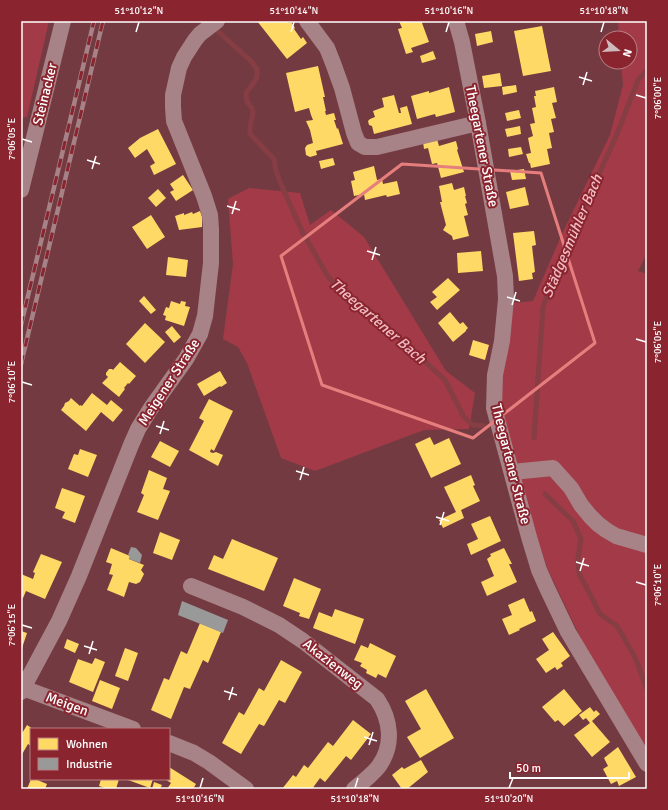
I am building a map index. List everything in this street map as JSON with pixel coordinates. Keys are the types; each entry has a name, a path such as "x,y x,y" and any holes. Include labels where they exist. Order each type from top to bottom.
{"street":[{"name":"Steinacker","path":"21,190 63,21"},
{"name":"Meigener Straße","path":"22,690 59,621 79,576 138,429 186,359 200,334 205,316 211,263 210,215 174,121 173,95 179,68 189,49 200,34 217,21"},
{"path":"308,21 327,48 342,88 358,143 365,147 377,147 478,123"},
{"name":"Theegartener Straße","path":"456,21 462,42 478,123 505,276 506,299 502,341 495,375 494,408 529,537 547,588 568,632 647,764"},
{"path":"512,472 553,468 571,488 590,516 598,524 616,536 647,545"},
{"name":"Akazienweg","path":"191,586 243,607 279,625 303,641 377,699 384,711 388,726 388,744 384,757 379,765 354,789"},
{"name":"Meigen","path":"22,690 130,728"},
{"path":"170,743 194,753 209,762 246,789"}],"highlighted area":[{"path":"402,164 541,173 595,343 473,438 322,385 281,256"}],"shaded area":[{"path":"21,21 49,21 27,117 21,118"},
{"path":"618,21 647,21 647,253 638,271 647,274 647,751 586,649 548,570 522,493 502,416 500,378 513,303 533,301 562,234 610,135 623,85 622,70 638,70 638,30 619,30"},
{"path":"249,188 300,193 310,225 331,210 364,237 446,371 475,393 469,429 424,430 315,471 281,458 247,363 238,347 223,339 233,264 228,199"}],"building: Wohnen":[{"path":"257,21 291,22 301,39 303,37 307,43 287,59"},
{"path":"399,21 423,21 422,23 429,42 411,48 413,52 406,54 398,29 402,28"},
{"path":"542,26 551,71 523,76 514,31"},
{"path":"491,31 493,42 477,46 475,34"},
{"path":"433,51 436,59 422,63 420,56"},
{"path":"318,66 325,97 323,97 326,115 334,113 336,120 334,120 343,144 316,151 317,155 310,157 306,155 305,148 307,145 313,143 306,121 313,120 309,108 295,112 286,73"},
{"path":"500,73 502,86 484,88 482,76"},
{"path":"516,85 517,92 503,95 502,87"},
{"path":"449,87 455,112 436,117 435,114 417,119 411,96 429,91 429,93"},
{"path":"554,87 557,102 552,103 556,118 551,119 554,132 549,133 552,148 547,149 550,164 531,168 526,154 531,153 528,138 533,136 530,124 535,123 532,108 536,107 534,96 536,96 535,91"},
{"path":"394,95 399,113 401,113 400,108 407,106 412,124 374,134 372,126 369,125 368,121 375,117 373,111 384,107 382,98"},
{"path":"519,110 521,118 507,121 505,113"},
{"path":"520,126 521,134 507,137 505,129"},
{"path":"158,129 176,164 154,175 150,166 155,163 147,149 135,158 128,148 140,138"},
{"path":"437,139 439,146 456,141 457,150 464,172 441,178 437,163 432,164 428,148 424,149 423,142"},
{"path":"521,147 523,154 509,157 508,149"},
{"path":"333,158 335,165 321,169 319,161"},
{"path":"374,166 377,180 382,179 383,184 397,181 400,194 387,197 386,195 365,200 364,194 354,196 351,181 355,180 353,172"},
{"path":"524,169 526,179 512,180 510,171"},
{"path":"183,175 193,190 176,201 170,192 174,190 170,184"},
{"path":"452,183 454,190 464,187 467,203 465,204 468,215 464,216 469,236 453,240 452,236 443,230 446,225 440,202 442,202 439,186"},
{"path":"525,187 529,205 510,209 506,192"},
{"path":"158,189 166,198 156,207 148,198"},
{"path":"200,211 202,217 202,227 179,230 175,216 192,212 193,214"},
{"path":"151,215 165,237 147,249 132,227"},
{"path":"534,231 536,245 532,246 535,272 532,273 533,279 519,281 513,233"},
{"path":"481,251 483,271 458,273 457,253"},
{"path":"168,257 188,260 186,277 166,275"},
{"path":"448,278 460,290 437,310 430,302 437,297 432,292"},
{"path":"144,296 156,310 151,314 139,301"},
{"path":"171,301 180,304 181,301 186,302 185,306 190,307 184,326 165,320 166,316 163,315 166,307 169,308"},
{"path":"450,312 460,324 463,322 468,328 453,342 438,323"},
{"path":"145,323 165,342 145,363 126,344"},
{"path":"172,326 181,337 174,343 165,332"},
{"path":"473,340 489,345 485,360 469,355"},
{"path":"120,362 136,376 129,384 128,383 119,397 102,383 108,377 106,373 109,369 113,370"},
{"path":"220,371 227,383 204,396 197,384"},
{"path":"92,393 107,405 111,400 123,410 113,422 101,412 86,431 61,410 65,403 71,398 82,406"},
{"path":"209,399 233,411 214,451 211,449 210,452 216,452 223,455 218,466 189,450 204,421 199,418"},
{"path":"430,437 434,445 449,438 461,464 431,478 415,444"},
{"path":"160,441 179,451 170,467 151,457"},
{"path":"80,449 97,455 88,477 68,469 74,454 78,455"},
{"path":"149,470 167,478 163,489 170,491 158,520 137,512 144,495 141,493"},
{"path":"471,475 475,485 473,486 480,501 461,510 464,518 443,528 439,520 456,512 444,487"},
{"path":"62,488 85,496 75,523 62,518 65,512 55,508"},
{"path":"490,516 501,541 471,555 467,544 478,539 471,524"},
{"path":"160,532 180,540 172,560 153,553"},
{"path":"232,539 278,558 264,591 208,569 214,555 223,559"},
{"path":"111,548 130,556 129,559 144,565 141,570 144,574 140,582 136,584 129,582 124,597 107,590 113,575 109,574 112,564 106,562"},
{"path":"504,548 512,564 509,564 517,582 487,596 481,582 494,576 487,559 491,556 490,554"},
{"path":"41,554 62,562 45,599 26,591 23,598 21,598 21,574 33,579 35,573 33,572"},
{"path":"294,578 321,589 309,619 299,616 300,613 283,606"},
{"path":"524,598 536,621 509,635 502,619 512,615 508,605"},
{"path":"335,609 364,619 355,644 313,628 319,612 332,617"},
{"path":"200,623 221,632 208,663 203,660 190,689 184,687 171,719 151,710 164,678 169,680 181,651 187,654"},
{"path":"21,631 27,633 21,651"},
{"path":"553,632 570,656 561,663 563,666 557,670 555,667 546,673 536,659 549,650 542,639"},
{"path":"67,639 79,644 75,653 64,648"},
{"path":"370,643 396,656 386,678 378,674 376,678 366,673 367,670 360,666 362,663 354,660 361,645 368,648"},
{"path":"125,648 138,653 128,681 115,676"},
{"path":"95,658 105,662 93,692 69,682 78,659 92,664"},
{"path":"281,660 302,672 285,703 279,700 264,726 259,724 241,754 222,743 239,712 244,715 259,688 264,691"},
{"path":"100,680 120,688 112,709 92,701"},
{"path":"426,689 454,738 420,758 407,737 421,729 405,701"},
{"path":"564,689 582,711 564,726 558,720 555,722 542,707"},
{"path":"590,707 594,712 596,710 600,714 592,721 610,742 592,757 574,735 590,723 586,718 583,720 579,715"},
{"path":"353,720 371,734 351,760 346,756 325,782 320,778 312,789 282,789 293,775 296,777 304,765 308,768 328,742 333,746"},
{"path":"27,725 32,728 30,728 30,745 28,744 21,756 21,735"},
{"path":"618,747 636,777 619,786 617,781 611,784 603,769 608,766 604,758"},
{"path":"421,760 428,772 407,789 402,789 392,775 402,767 404,769"},
{"path":"170,768 196,784 193,789 167,789 171,783 166,780 170,780"},
{"path":"31,780 37,780 47,784 45,789 27,789"},
{"path":"101,780 119,780 116,789 108,789 99,786"},
{"path":"128,780 153,780 150,788"},
{"path":"154,782 162,785 160,789 152,789"}],"building: Industrie":[{"path":"131,547 136,548 142,555 140,563 129,559 130,556 128,555"},
{"path":"182,601 228,620 223,633 178,615"}],"waterway":[{"name":"Theegartener Bach","path":"213,27 251,61 257,69 255,81 246,93 247,102 252,108 253,113 250,134 274,159 280,182 302,231 327,275 339,290 368,309 445,380 464,417 473,425 484,426"},
{"name":"Städgesmühler Bach","path":"534,438 543,307 561,257 617,134 638,80 647,70"},
{"name":"Städgesmühler Bach","path":"545,494 573,521 581,539 578,558 579,573 600,614 617,626 635,657 647,689"}],"railway":[{"path":"21,325 94,21"},
{"path":"21,364 103,21"}]}
